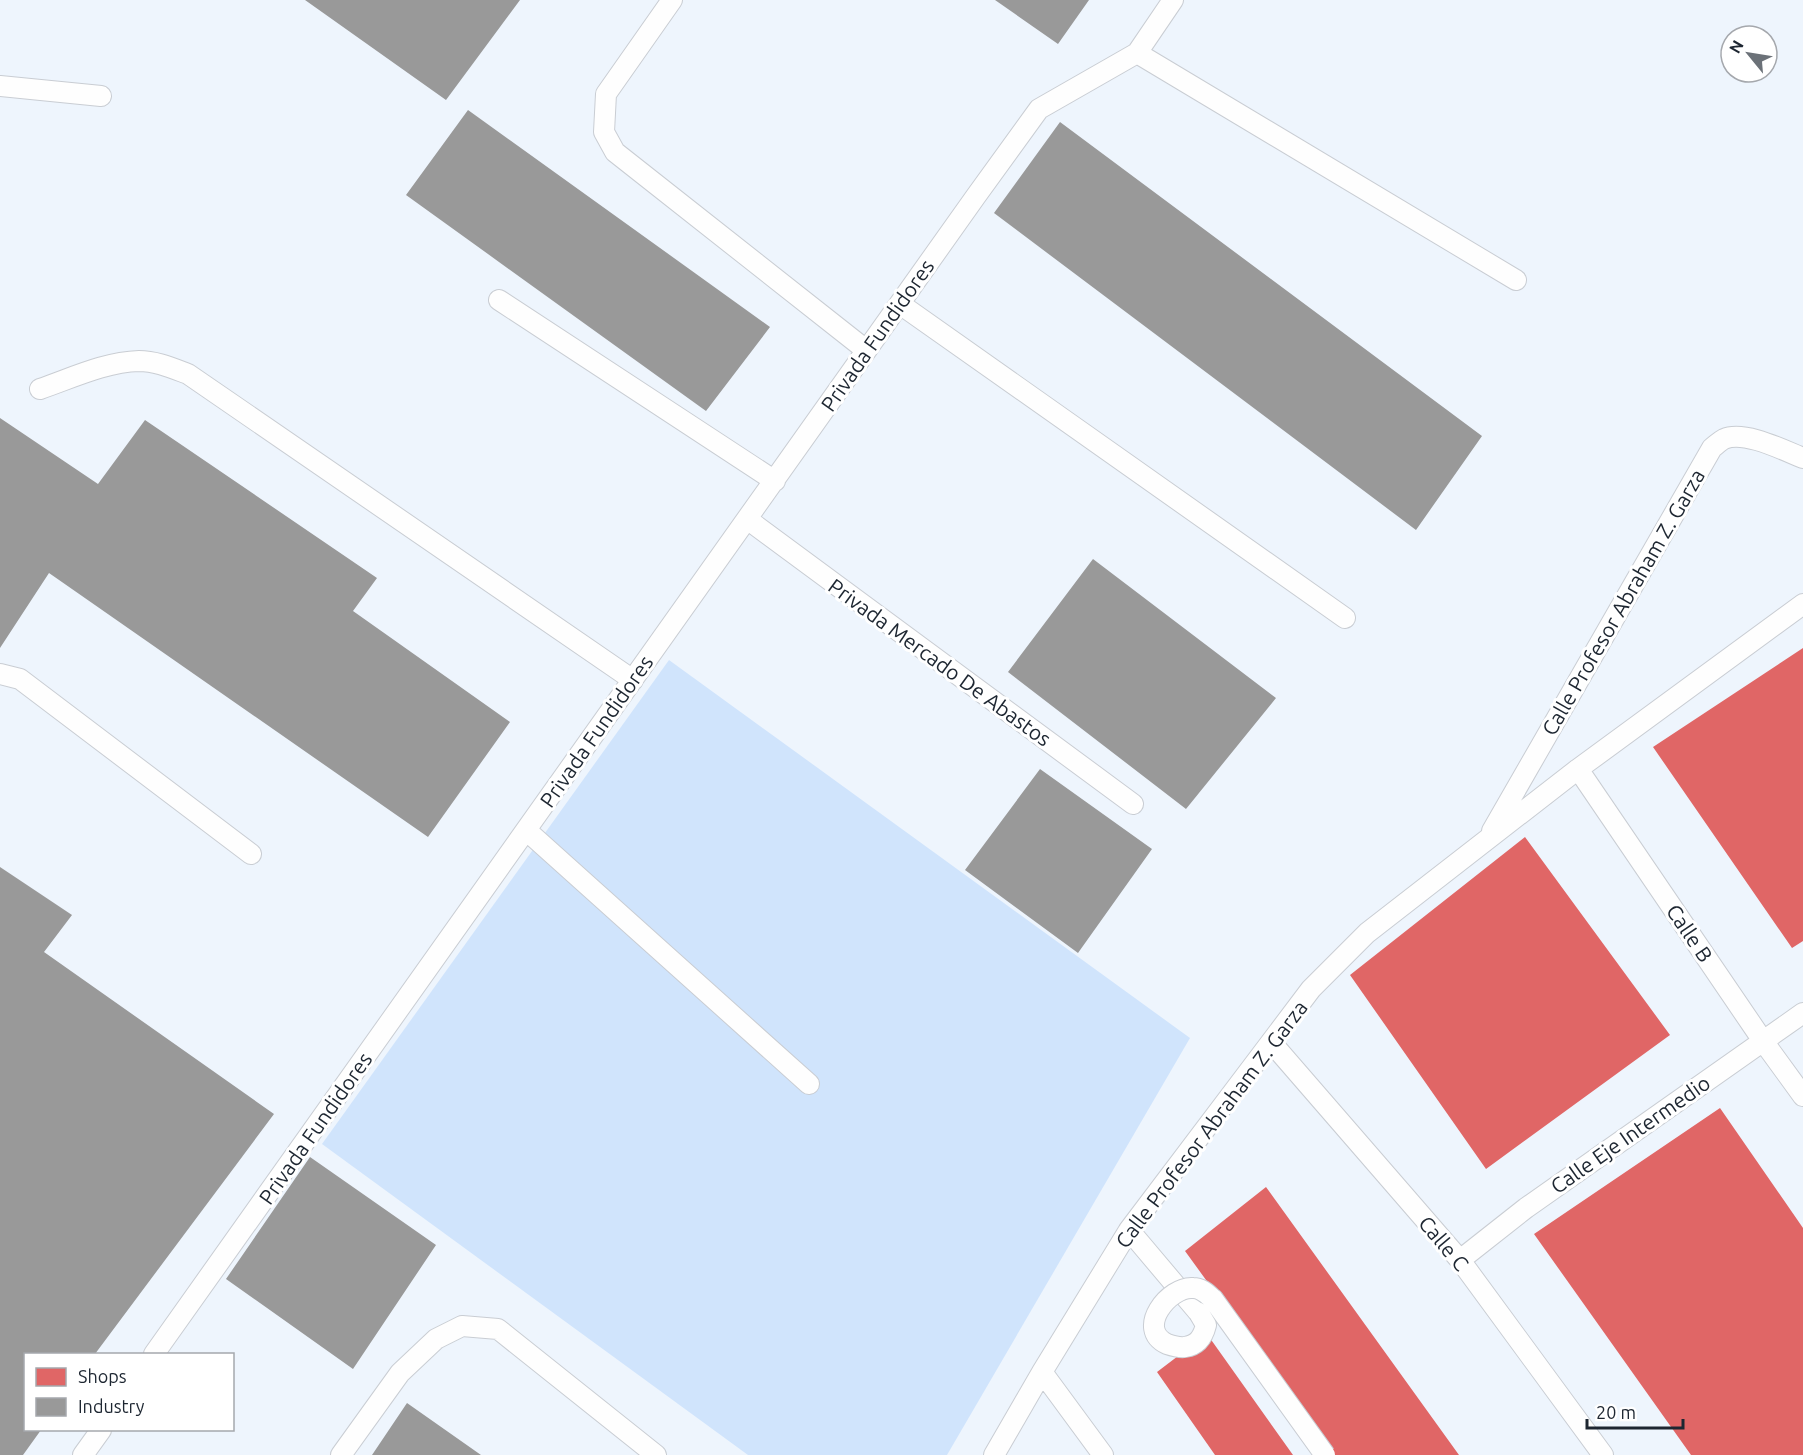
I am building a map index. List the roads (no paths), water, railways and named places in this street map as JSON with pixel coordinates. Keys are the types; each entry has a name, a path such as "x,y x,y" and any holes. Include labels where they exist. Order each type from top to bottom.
{"lane":[{"path":"672,0 606,94 604,132 615,152 867,350"},
{"path":"1173,0 1137,52 1516,280"},
{"name":"Privada Fundidores","path":"155,1353 1039,109 1137,52"},
{"path":"0,86 100,96"},
{"path":"498,300 775,481"},
{"path":"900,304 1346,618"},
{"path":"40,389 109,365 139,361 162,364 188,374 633,680"},
{"name":"Calle Profesor Abraham Z. Garza","path":"1486,842 1712,448 1725,439 1738,436 1760,441 1803,458"},
{"name":"Privada Mercado De Abastos","path":"747,519 1133,804"},
{"name":"Calle Profesor Abraham Z. Garza","path":"994,1455 1129,1230 1311,989 1366,933 1578,769 1803,604"},
{"path":"0,674 20,679 251,854"},
{"name":"Calle B","path":"1578,769 1803,1096"},
{"path":"526,830 809,1084"},
{"name":"Calle Eje Intermedio","path":"1460,1260 1526,1208 1803,1013"},
{"name":"Calle C","path":"1272,1042 1460,1260 1603,1455"},
{"path":"1129,1230 1199,1313 1206,1325 1197,1343 1184,1347 1173,1347 1159,1340 1153,1327 1155,1314 1166,1301 1181,1289 1193,1287 1204,1291 1213,1299 1325,1455"},
{"path":"341,1455 400,1373 436,1339 462,1326 498,1329 656,1455"},
{"path":"1042,1372 1102,1455"},
{"path":"83,1455 100,1431"}]}
